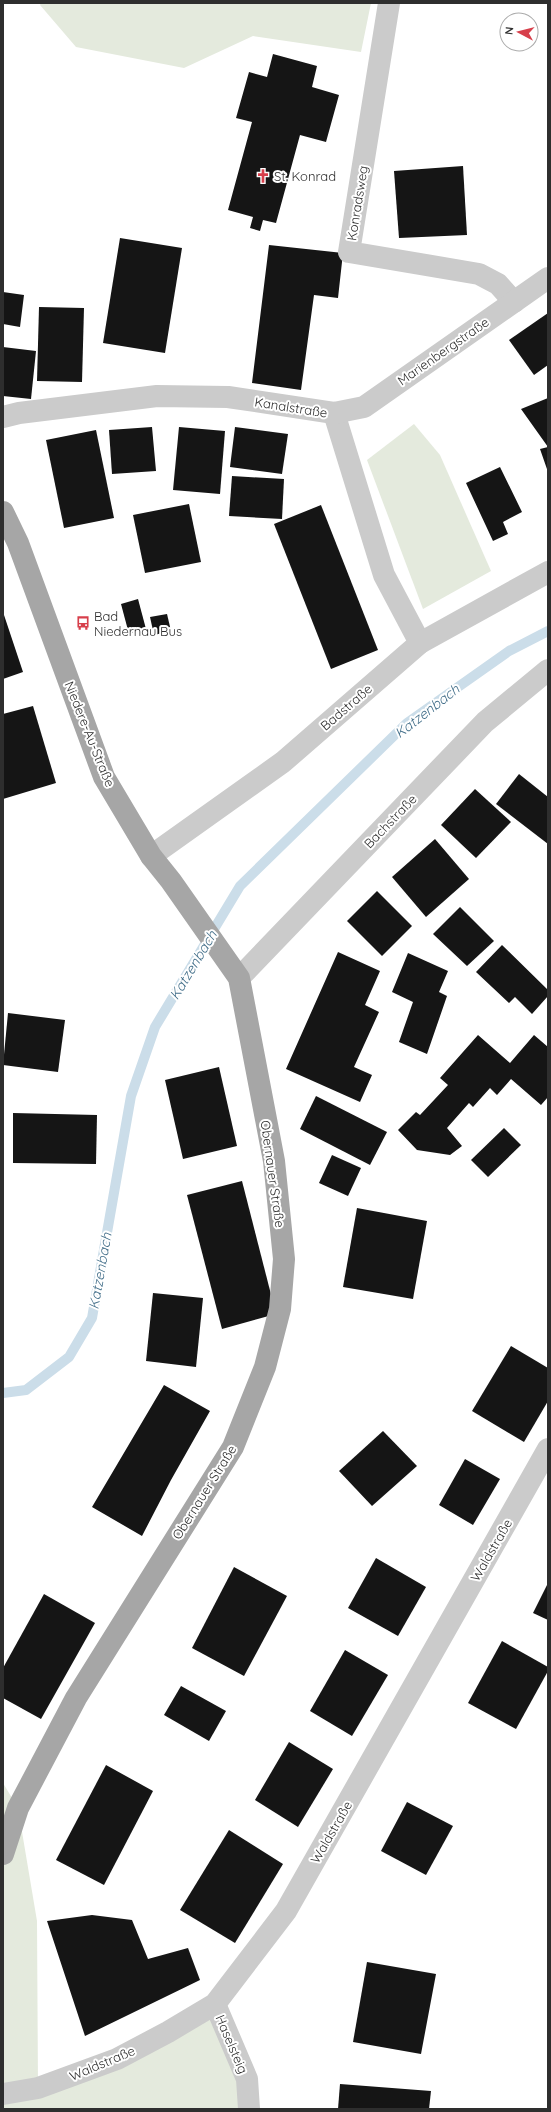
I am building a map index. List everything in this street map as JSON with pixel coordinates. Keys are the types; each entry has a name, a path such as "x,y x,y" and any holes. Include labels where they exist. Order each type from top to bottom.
{"main road":[{"name":"Niedere-Au-Straße","path":"3,512 18,543 104,777 151,856 171,881 239,978"},
{"name":"Obernauer Straße","path":"3,1854 18,1808 76,1698 233,1447 264,1367 280,1308 284,1259 274,1161 239,978"}],"street":[{"name":"Konradsweg","path":"389,3 349,252 479,274 498,284 514,302"},
{"name":"Marienbergstraße","path":"334,413 364,407 548,278"},
{"name":"Kanalstraße","path":"3,417 19,413 157,396 228,397 334,413 384,575 420,643"},
{"name":"Badstraße","path":"151,856 282,762 420,643 548,572"},
{"name":"Bachstraße","path":"239,978 485,722 548,670"},
{"name":"Waldstraße","path":"3,2094 38,2088 117,2059 215,2004 286,1911 548,1449"},
{"name":"Haselsteig","path":"215,2004 247,2079 249,2109"}],"shaded area":[{"path":"41,3 371,3 361,52 253,36 184,68 76,47 40,5"},
{"path":"414,424 440,455 491,571 423,609 367,460"},
{"path":"3,1783 18,1808 37,1921 38,2088 215,2004 249,2109 3,2109"}],"building":[{"name":"St. Konrad","path":"273,54 317,66 312,87 339,95 326,142 300,135 276,223 263,220 260,231 250,228 253,217 228,210 252,122 236,118 249,72 267,77"},
{"path":"463,166 467,235 399,238 394,171"},
{"path":"120,238 182,248 165,353 103,343"},
{"path":"269,245 343,253 338,298 314,295 301,390 252,383"},
{"path":"3,292 24,295 20,327 3,324"},
{"path":"39,307 84,308 82,382 37,381"},
{"path":"548,313 548,365 534,375 509,340"},
{"path":"3,347 36,351 31,399 3,396"},
{"path":"548,398 548,447 521,409"},
{"path":"152,427 156,471 112,474 109,430"},
{"path":"179,427 225,431 220,494 173,490"},
{"path":"235,427 288,434 282,474 230,467"},
{"path":"96,430 114,518 64,528 46,440"},
{"path":"548,447 548,472 540,449"},
{"path":"500,467 522,512 503,522 508,534 493,541 466,483"},
{"path":"232,476 284,479 282,519 229,516"},
{"path":"189,504 201,562 145,573 133,515"},
{"path":"321,505 378,650 331,669 274,524"},
{"path":"138,599 146,629 129,634 121,604"},
{"path":"3,612 23,672 3,679"},
{"path":"167,614 171,631 154,635 150,617"},
{"path":"33,706 56,783 3,799 3,714"},
{"path":"519,774 548,797 548,844 496,804"},
{"path":"475,789 511,822 476,858 441,825"},
{"path":"435,839 469,879 426,917 392,877"},
{"path":"377,891 412,926 382,956 347,921"},
{"path":"460,907 494,941 467,966 433,934"},
{"path":"502,945 548,990 548,996 532,1014 515,997 509,1003 476,972"},
{"path":"338,952 380,971 365,1005 379,1012 354,1067 372,1075 360,1102 286,1069"},
{"path":"408,953 448,971 439,992 447,996 427,1054 399,1042 413,1002 392,992"},
{"path":"8,1013 65,1020 58,1072 3,1065"},
{"path":"478,1035 510,1063 534,1035 548,1047 548,1097 541,1105 511,1079 497,1095 490,1088 473,1107 469,1103 447,1128 462,1146 450,1155 417,1150 398,1130 416,1112 420,1115 448,1085 440,1078"},
{"path":"219,1067 237,1146 183,1159 165,1080"},
{"path":"316,1096 387,1132 370,1165 300,1129"},
{"path":"13,1113 97,1115 96,1164 13,1163"},
{"path":"504,1128 521,1145 488,1177 471,1160"},
{"path":"332,1155 361,1168 348,1196 319,1183"},
{"path":"242,1181 276,1314 222,1329 187,1195"},
{"path":"357,1208 427,1221 413,1299 343,1287"},
{"path":"153,1293 203,1298 196,1367 146,1361"},
{"path":"511,1346 548,1368 548,1401 524,1442 472,1411"},
{"path":"164,1385 210,1411 171,1480 142,1536 92,1507"},
{"path":"383,1431 417,1466 372,1506 339,1471"},
{"path":"465,1459 500,1479 473,1525 439,1505"},
{"path":"376,1558 426,1587 398,1636 348,1608"},
{"path":"234,1567 287,1596 244,1676 192,1648"},
{"path":"548,1583 548,1620 533,1613"},
{"path":"44,1594 95,1623 41,1719 3,1698 3,1668"},
{"path":"502,1641 548,1667 548,1671 516,1729 468,1703"},
{"path":"345,1650 388,1675 352,1736 310,1711"},
{"path":"181,1686 226,1711 209,1741 164,1715"},
{"path":"289,1742 333,1769 298,1827 255,1800"},
{"path":"106,1765 153,1791 104,1885 56,1860"},
{"path":"407,1802 453,1826 426,1875 381,1851"},
{"path":"229,1830 283,1864 235,1943 180,1910"},
{"path":"92,1915 132,1920 148,1959 188,1948 200,1980 85,2036 47,1921"},
{"path":"367,1962 436,1974 421,2054 353,2042"},
{"path":"340,2084 431,2091 429,2109 338,2109"}],"waterway":[{"name":"Katzenbach","path":"3,1393 26,1390 69,1357 92,1318 131,1096 155,1027 240,886 407,723 509,651 548,631"}],"place":[{"name":"St. Konrad","path":"263,176"},
{"name":"Bad Niedernau Bus","path":"83,623"}]}
